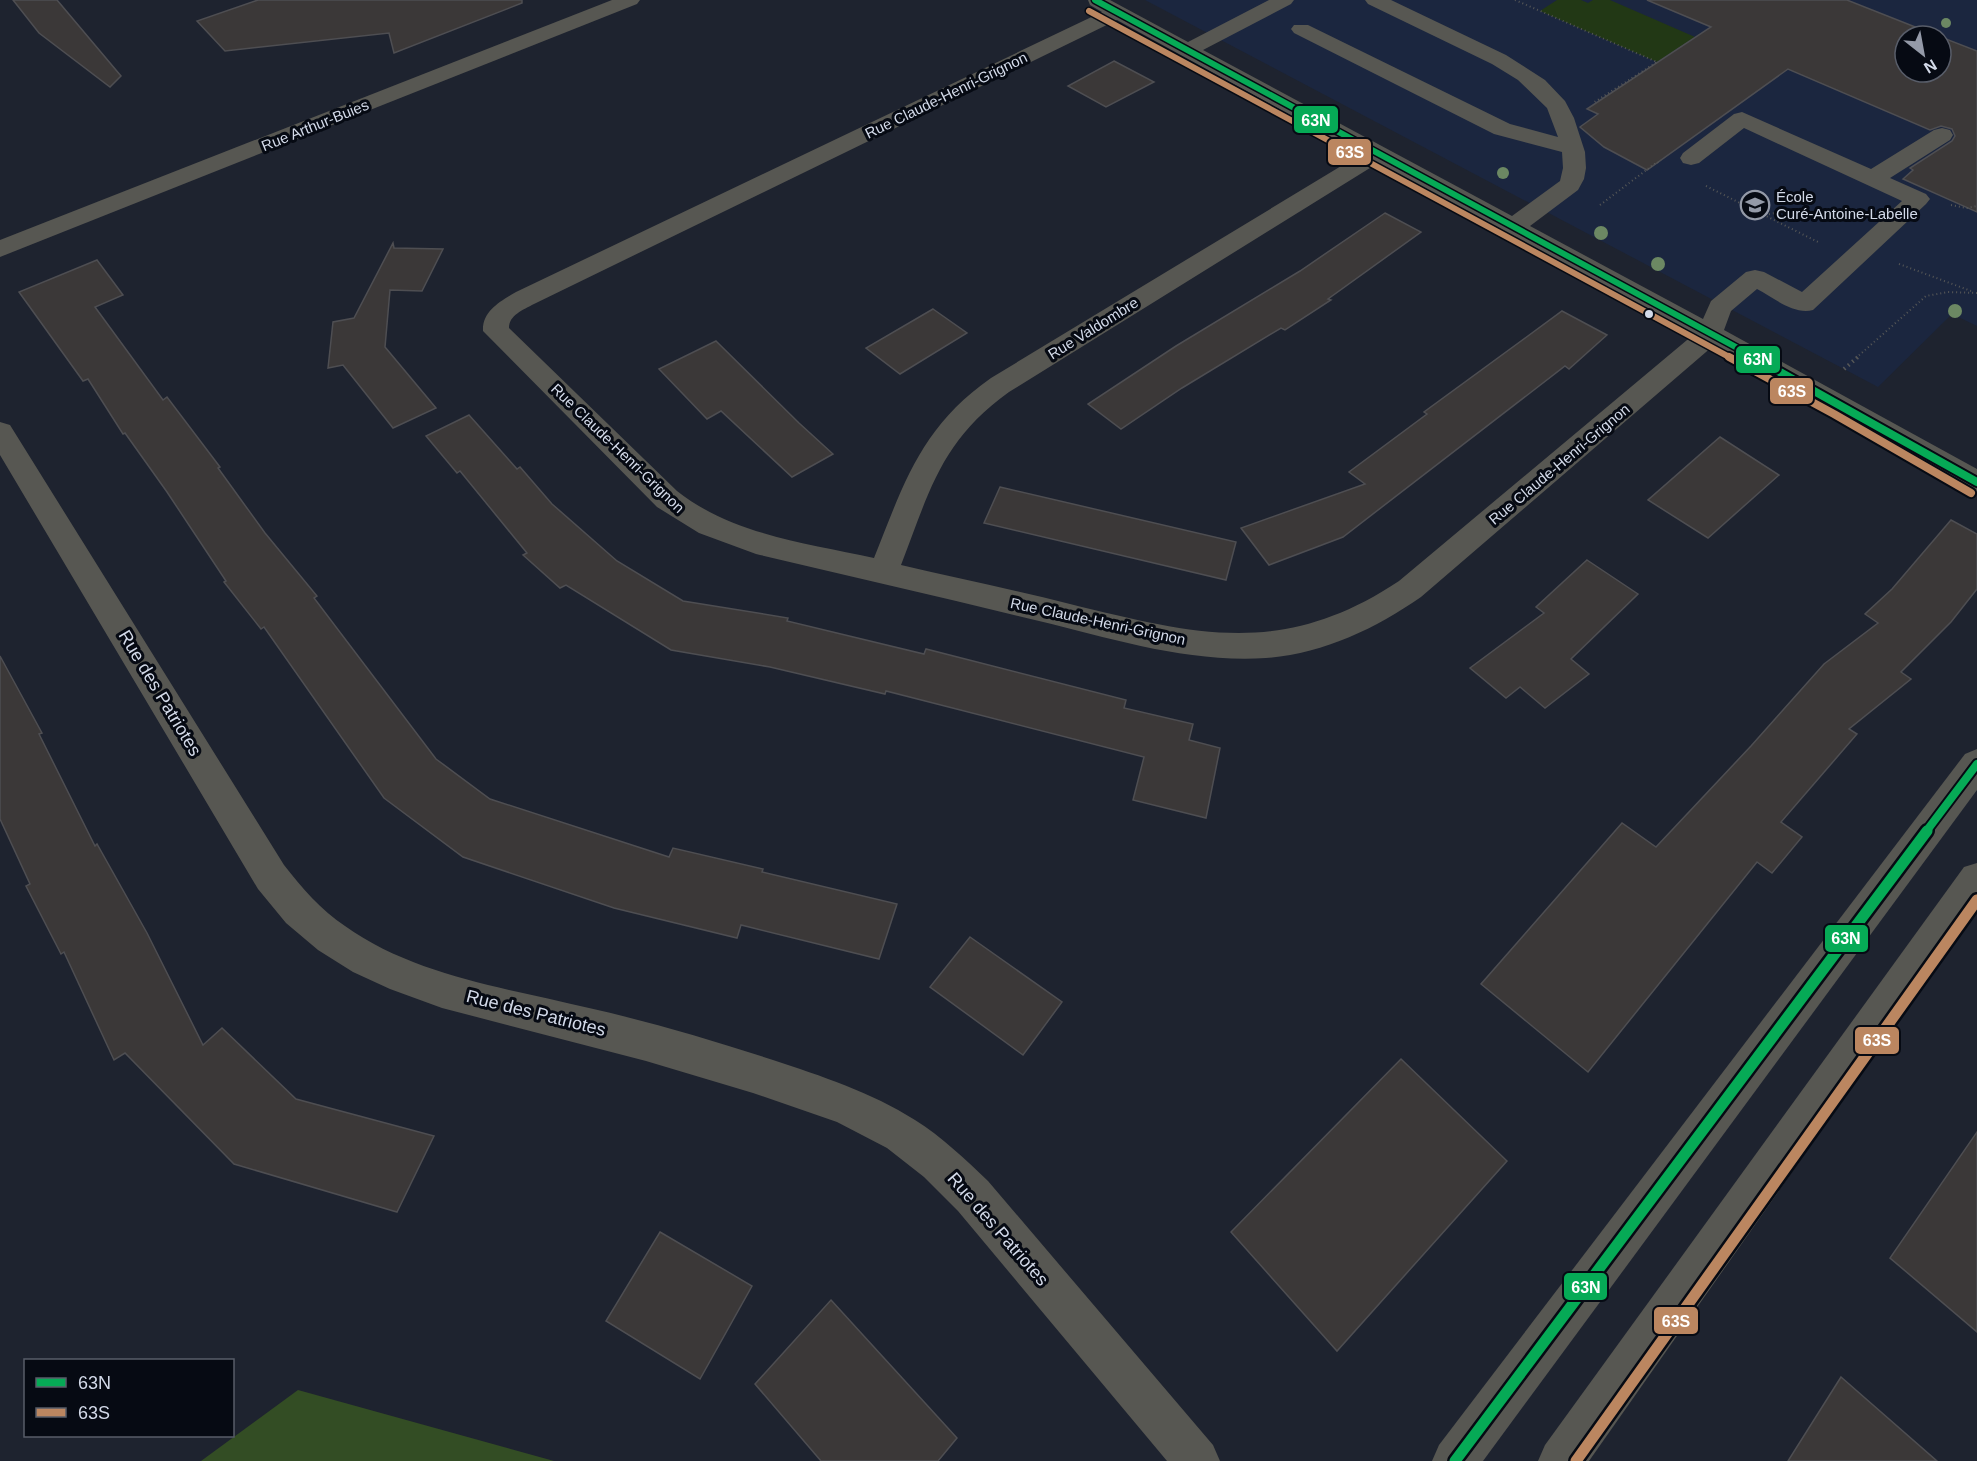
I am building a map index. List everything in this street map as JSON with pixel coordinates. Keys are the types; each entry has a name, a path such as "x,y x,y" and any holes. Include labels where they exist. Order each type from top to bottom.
{"street":[{"name":"Rue Arthur-Buies","path":"0,249 630,0"},
{"path":"1095,0 1840,404 1977,482"},
{"path":"1188,50 1284,0"},
{"path":"1375,0 1525,75 1556,105 1565,121 1576,169 1570,185 1513,227"},
{"name":"Rue Claude-Henri-Grignon","path":"1117,12 525,298 508,308 495,326 500,335 667,499 691,517 717,530 756,543 1148,634 1207,644 1269,645 1333,630 1381,609 1410,589 1684,359 1710,334"},
{"path":"1301,29 1502,129 1572,148"},
{"path":"1690,158 1742,119 1918,199 1804,304 1755,278 1720,307 1710,334"},
{"path":"1873,178 1942,135"},
{"name":"Rue Valdombre","path":"883,572 931,459 953,426 974,405 1000,385 1378,153"},
{"name":"Rue des Patriotes","path":"0,432 271,877 288,902 307,920 351,953 400,977 503,1006 667,1046 835,1102 899,1132 941,1164 973,1196 1197,1461"},
{"path":"1455,1461 1977,764"},
{"path":"1561,1461 1977,879"}],"path":[{"path":"1515,0 1657,62 1596,103"},
{"path":"1595,208 1656,162 1663,165"},
{"path":"1701,184 1764,215 1859,254 1977,293"},
{"path":"1764,215 1781,212 1778,202"},
{"path":"1967,208 1977,206"},
{"path":"1841,371 1926,296 1948,292 1977,293"}],"shaded area":[{"name":"École Curé-Antoine-Labelle","path":"1145,0 1977,0 1977,326 1952,314 1878,387"}],"green space":[{"path":"1557,0 1581,0 1588,3 1593,0 1610,0 1695,37 1657,62 1540,11"},
{"path":"298,1390 554,1461 201,1461"}],"building":[{"path":"13,0 57,0 121,76 110,87 39,33"},
{"path":"258,0 522,0 522,3 394,53 389,33 225,51 197,21"},
{"path":"1647,0 1847,0 1908,24 1893,24 1893,84 1953,84 1953,42 1977,51 1977,212 1903,179 1913,170 1910,168 1952,141 1955,136 1952,129 1941,126 1930,130 1788,69 1647,170 1604,147 1580,127 1598,114 1587,109 1711,27"},
{"path":"1114,61 1154,82 1106,107 1068,86"},
{"path":"1385,213 1421,232 1328,299 1331,300 1285,330 1281,328 1182,388 1121,429 1088,404 1176,346 1300,271"},
{"path":"393,243 394,248 443,249 422,291 390,290 385,347 436,408 393,428 343,365 328,368 333,322 354,318"},
{"path":"97,260 123,295 95,307 163,400 167,397 220,467 218,468 265,533 317,596 314,598 436,759 490,799 669,857 673,848 897,904 879,959 741,925 737,938 614,908 463,857 384,798 264,627 261,629 224,582 226,581 167,492 125,433 123,434 88,379 83,381 19,292"},
{"path":"933,309 967,333 900,374 866,348"},
{"path":"1562,311 1607,335 1569,369 1565,366 1343,537 1269,565 1241,528 1365,484 1349,472 1427,414 1424,412"},
{"path":"716,341 833,454 792,477 721,411 707,419 659,369"},
{"path":"469,415 517,469 520,467 552,504 617,561 683,601 788,618 787,621 924,654 926,649 1126,700 1124,708 1193,724 1189,740 1220,748 1206,818 1133,800 1144,757 886,691 885,694 770,667 671,650 566,585 560,588 523,555 527,553 460,471 457,473 426,436"},
{"path":"1720,437 1779,475 1708,538 1648,500"},
{"path":"1000,487 1236,542 1226,580 984,523"},
{"path":"1951,520 1977,534 1977,589 1951,622 1901,672 1911,679 1849,729 1857,734 1781,822 1802,837 1772,873 1757,862 1588,1072 1481,984 1622,823 1656,847 1824,664 1878,623 1865,614 1892,589"},
{"path":"1587,560 1638,594 1571,659 1589,674 1545,708 1520,687 1506,698 1470,668 1544,613 1536,607"},
{"path":"0,656 42,733 39,734 95,846 97,844 147,933 203,1045 222,1028 296,1099 434,1136 397,1212 234,1164 125,1053 114,1060 64,952 61,954 26,886 30,884 0,819"},
{"path":"970,937 1062,1002 1023,1055 930,987"},
{"path":"1401,1059 1507,1161 1337,1351 1231,1232"},
{"path":"1977,1132 1977,1332 1890,1258"},
{"path":"660,1232 752,1286 700,1379 606,1321"},
{"path":"831,1300 957,1438 938,1461 821,1461 755,1384"},
{"path":"1841,1377 1937,1461 1788,1461"}],"transit line":[{"name":"63N","path":"1095,0 1840,404 1977,482"},
{"name":"63S","path":"1089,11 1834,414 1971,493"},
{"name":"63N","path":"1455,1461 1977,764"},
{"name":"63S","path":"1576,1461 1977,900"}],"place":[{"name":"École Curé-Antoine-Labelle","path":"1755,205"}]}
